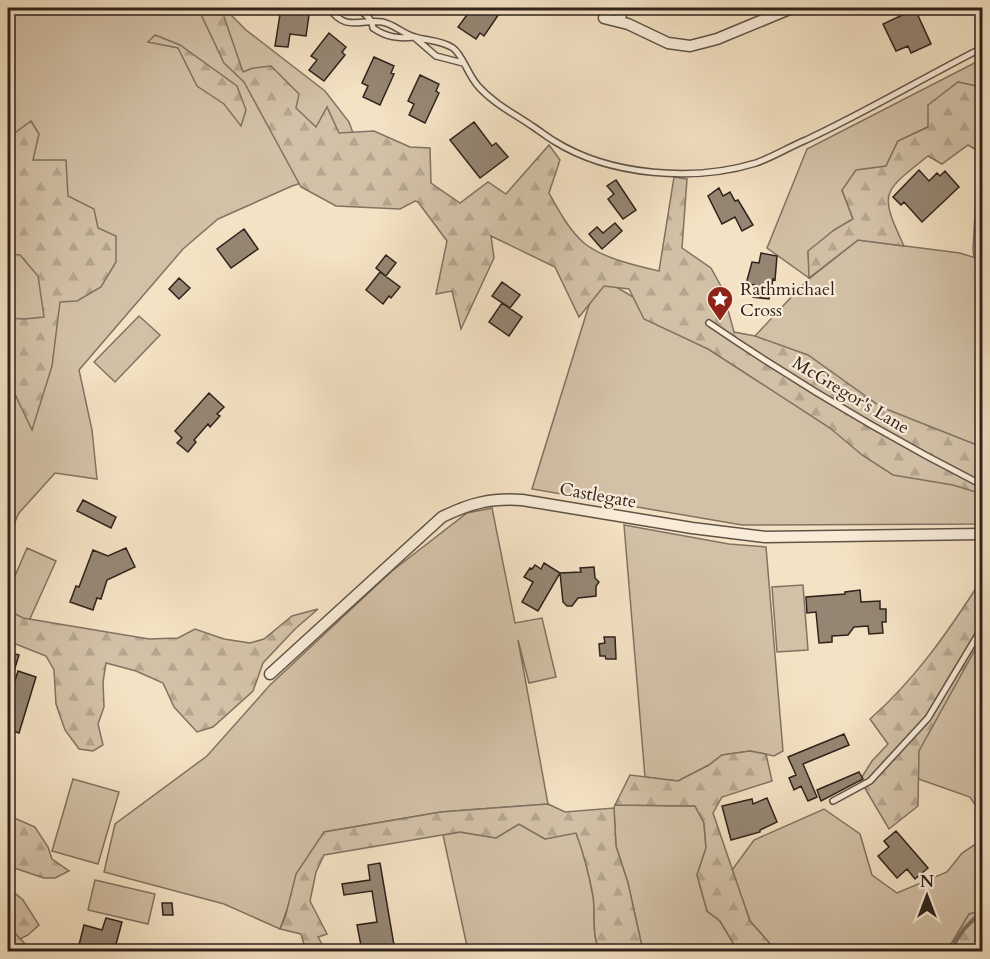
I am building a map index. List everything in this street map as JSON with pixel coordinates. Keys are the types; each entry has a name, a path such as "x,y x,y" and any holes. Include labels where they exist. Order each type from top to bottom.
{"street":[{"path":"619,21 623,8"},
{"path":"604,18 619,21 668,44 690,46 717,39 792,8"},
{"name":"Castlegate","path":"270,674 442,517 476,502 499,499 522,500 692,528 765,537 982,534"}],"lane":[{"path":"329,8 339,19 347,23 382,22 414,37 436,56 463,63"},
{"path":"356,8 365,13 373,28 381,33 400,38 414,37 438,41 455,49 461,56 468,74 493,101 569,150 621,168 667,172 712,172 757,162 867,111 982,48"},
{"name":"McGregor's Lane","path":"709,323 789,376 858,417 982,485"},
{"path":"833,801 870,781 928,718 982,628"}],"green space":[{"path":"8,8 224,8 246,30 325,91 349,122 364,163 292,186 218,219 183,249 79,370 92,430 97,479 55,473 19,513 8,537"},
{"path":"198,8 221,8 243,72 253,68 271,66 299,94 296,108 316,127 327,107 339,133 374,131 410,147 430,148 431,183 460,203 488,182 506,194 549,145 560,160 549,193 561,213 584,243 620,261 659,271 674,177 687,179 682,248 711,268 722,288 734,332 755,336 808,355 881,407 982,447 982,494 953,485 893,475 862,455 830,428 708,349 644,319 629,289 604,286 579,317 555,267 491,236 494,258 461,329 452,291 436,294 447,241 418,202 415,201 400,209 336,206 301,187 244,82 224,63"},
{"path":"155,35 180,45 237,86 246,110 241,126 224,104 197,86 178,48 148,42"},
{"path":"982,59 977,72 981,87 958,82 928,127 898,141 886,166 842,190 853,219 834,230 808,252 810,278 858,240 960,253 982,260 982,464 755,336 809,278 767,248 807,149"},
{"path":"958,82 981,87 981,153 968,145 942,164 928,156 894,186 889,194 888,203 890,214 904,246 858,240 809,278 808,251 834,230 853,219 842,190 856,170 886,166 898,141 928,127 928,105"},
{"path":"31,121 39,134 33,160 66,160 68,196 94,209 98,228 116,236 116,262 101,287 77,301 60,302 52,366 32,430 12,388 8,390 8,318 44,317 38,276 20,255 8,254 8,138"},
{"path":"981,156 982,261 974,257 973,249 977,180"},
{"path":"598,276 846,425 982,488 982,524 742,525 532,489"},
{"path":"139,316 160,335 115,382 94,362"},
{"path":"492,508 515,623 542,618 556,677 529,683 518,640 548,804 441,812 324,832 290,901 280,929 224,904 104,872 115,824 207,756 270,685 392,571 467,513"},
{"path":"624,525 729,544 766,547 783,751 774,756 750,751 722,755 709,765 678,781 645,777"},
{"path":"27,548 56,561 28,623 8,614 8,592"},
{"path":"982,579 982,637 919,751 918,806 889,829 860,780 872,761 888,744 870,719 917,671"},
{"path":"803,585 808,650 777,652 772,587"},
{"path":"318,609 295,629 263,663 253,691 213,727 197,732 174,707 163,683 136,671 106,663 103,682 104,707 98,724 103,745 93,751 79,749 65,730 56,704 54,670 46,656 8,641 8,610 23,618 149,639 178,638 195,629 224,639 250,643 264,639 292,616"},
{"path":"982,617 982,815 970,797 910,776 930,698"},
{"path":"750,751 766,754 772,781 722,797 713,813 750,921 772,946 789,951 738,951 720,921 707,911 697,875 706,848 704,823 695,806 615,805 630,775 678,781 709,765 722,755"},
{"path":"73,779 119,792 98,864 52,851"},
{"path":"8,787 12,817 35,827 48,847 52,859 69,871 55,878 44,878 8,866"},
{"path":"548,804 565,812 614,808 616,846 628,883 643,951 600,951 594,925 591,888 576,833 545,839 519,824 496,838 460,832 324,855 316,872 310,901 327,934 318,937 326,951 306,951 301,934 280,929 296,874 324,832 441,812"},
{"path":"615,805 695,806 704,823 706,848 697,875 707,911 720,921 738,951 643,951 628,883 616,846"},
{"path":"824,809 860,834 872,875 897,893 947,872 962,853 982,840 982,951 789,952 772,946 750,921 732,870 754,840"},
{"path":"519,824 545,839 576,832 591,888 594,925 600,951 468,951 443,835 460,832 496,838"},
{"path":"95,880 155,894 148,924 88,910"},
{"path":"8,887 23,900 39,925 20,939 8,924"},
{"path":"982,911 982,951 950,951 949,947 969,914"},
{"path":"8,924 31,951 8,951"}],"building":[{"path":"281,8 310,8 306,36 290,34 288,47 275,46"},
{"path":"472,8 503,8 484,36 480,33 476,39 458,27"},
{"path":"915,9 931,44 911,53 908,46 896,51 883,24"},
{"path":"329,33 346,47 342,52 345,55 324,81 309,70 317,60 311,56"},
{"path":"374,57 394,66 391,73 394,74 380,105 363,97 368,86 362,83"},
{"path":"420,75 439,84 436,91 439,93 425,123 409,115 414,104 408,101"},
{"path":"474,122 492,146 496,143 508,157 480,178 450,140"},
{"path":"919,170 929,181 937,173 940,176 945,171 959,187 922,222 904,202 901,205 893,197"},
{"path":"616,180 636,210 623,219 608,199 614,194 607,186"},
{"path":"719,188 723,196 730,192 735,201 738,200 753,225 742,231 735,217 722,224 708,196"},
{"path":"615,223 622,231 602,249 589,234 597,227 603,233"},
{"path":"244,229 258,249 231,268 217,249"},
{"path":"761,253 777,256 775,280 773,279 769,299 753,297 755,285 746,284 752,262 759,263"},
{"path":"386,255 396,263 386,276 376,268"},
{"path":"380,272 400,287 383,304 366,290"},
{"path":"179,278 190,288 179,299 169,289"},
{"path":"502,282 520,295 510,308 492,296"},
{"path":"502,303 522,317 509,336 489,322"},
{"path":"209,393 224,407 217,414 220,416 210,427 208,424 194,440 196,442 188,452 177,443 182,438 175,431"},
{"path":"83,500 116,517 111,528 77,511"},
{"path":"126,548 135,567 107,580 101,599 97,598 93,610 70,602 76,586 79,587 93,550 108,556"},
{"path":"544,563 560,573 538,611 522,602 533,582 524,577 530,568 532,569 535,565 541,569"},
{"path":"594,567 595,578 599,582 596,586 596,596 578,598 572,606 567,606 563,602 560,573 581,572 580,568"},
{"path":"860,590 861,602 880,601 880,609 886,609 886,622 882,622 883,633 869,634 868,626 854,627 848,635 832,636 832,642 819,643 816,612 807,613 806,597 845,594 845,592"},
{"path":"604,637 615,637 616,659 606,659 605,656 600,656 599,644 605,643"},
{"path":"8,652 19,655 10,684 8,683"},
{"path":"18,671 36,677 19,733 8,729 8,703"},
{"path":"844,734 849,745 803,764 817,797 808,801 801,786 794,790 789,778 796,775 788,757"},
{"path":"859,772 863,779 821,801 817,790"},
{"path":"767,798 777,822 760,832 731,840 722,806 752,799 753,804"},
{"path":"896,831 928,868 915,879 907,869 897,878 878,856 889,847 884,841"},
{"path":"380,863 395,951 362,951 357,925 377,922 372,891 344,895 342,884 370,880 368,865"},
{"path":"162,903 172,903 173,915 163,915"},
{"path":"106,918 122,922 115,948 105,945 103,951 86,951 88,947 79,945 84,925 102,930"}],"waterway":[{"path":"957,952 955,942 982,911"}],"place":[{"name":"Rathmichael Cross","path":"720,322"}]}
